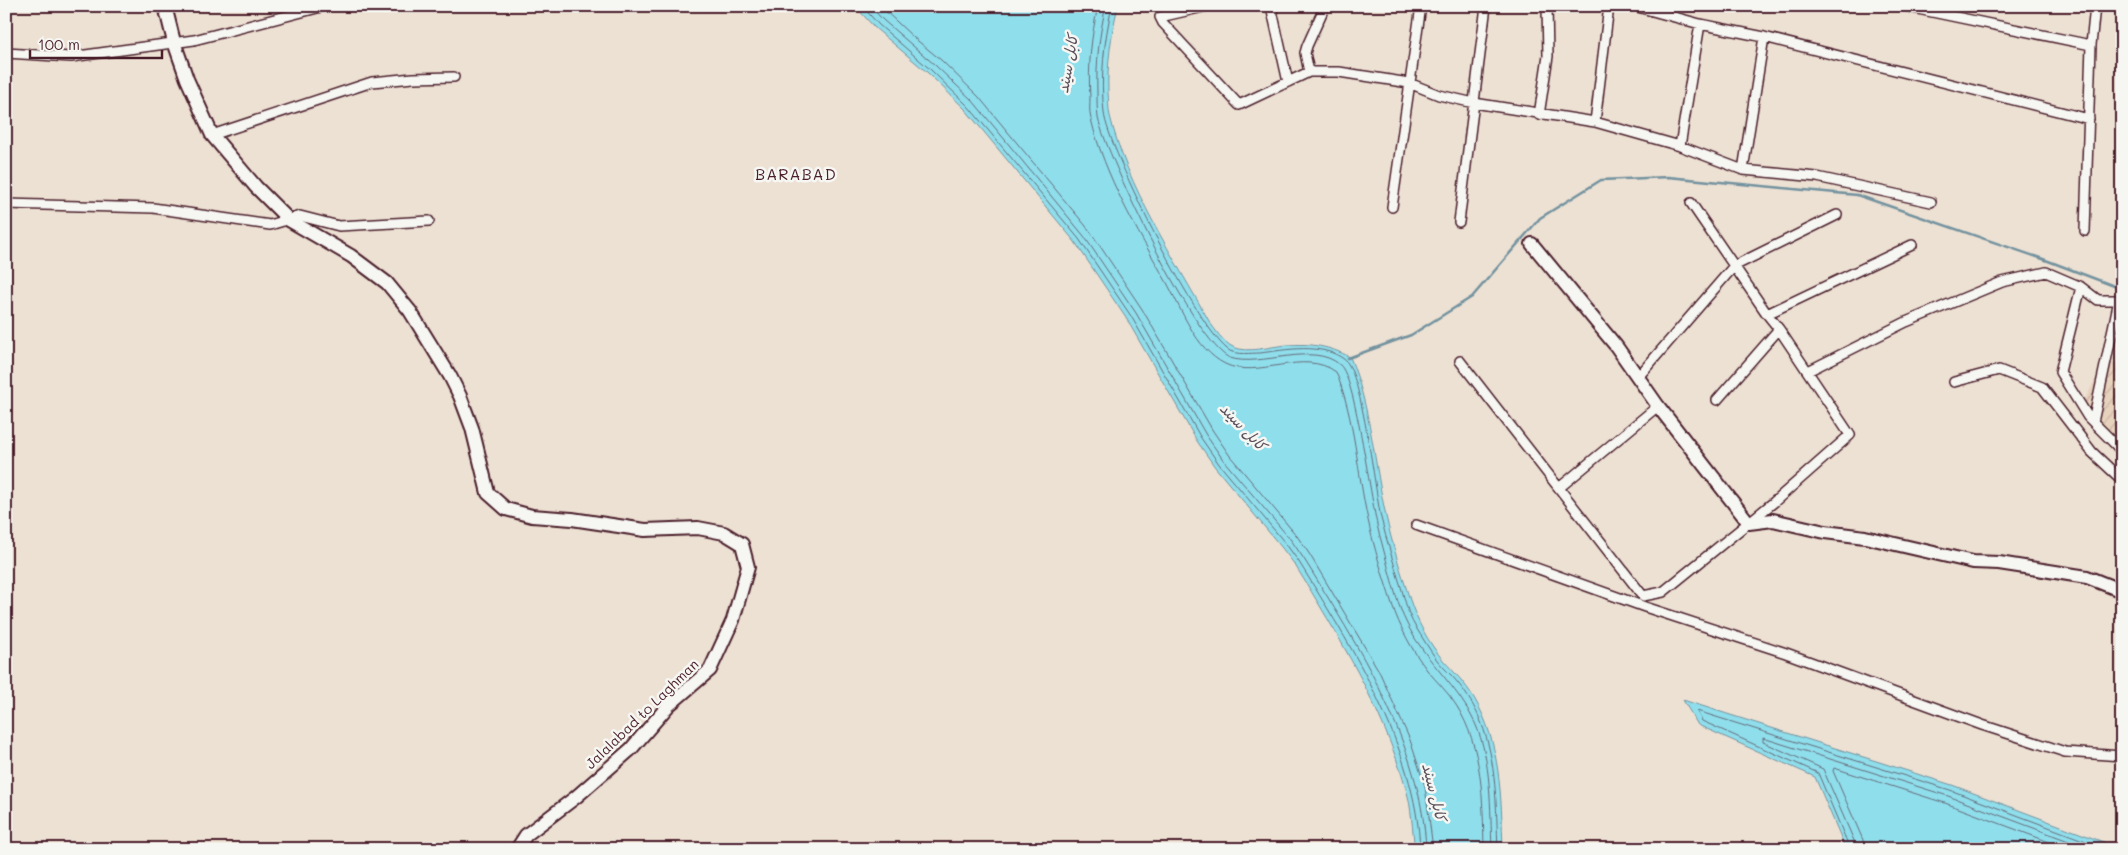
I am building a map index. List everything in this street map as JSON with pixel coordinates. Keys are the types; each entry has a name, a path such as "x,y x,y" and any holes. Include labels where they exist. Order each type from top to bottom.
{"street":[{"name":"Jalalabad to Laghman","path":"165,6 174,42 187,79 212,135 256,187 289,220 351,256 387,282 410,312 450,376 460,396 472,428 488,493 506,509 532,516 572,519 645,530 698,528 724,533 742,544 748,567 733,620 710,670 668,706 631,749 576,797 526,835 517,849"},
{"path":"6,53 71,57 194,40 325,6"},
{"path":"1208,6 1160,16 1170,30 1237,104 1242,105 1309,72 1339,72 1409,83 1439,95 1474,103 1596,122 1680,146 1743,170 1817,177 1931,202"},
{"path":"1271,6 1288,82"},
{"path":"1309,72 1305,54 1325,6"},
{"path":"1392,207 1421,6"},
{"path":"1459,222 1486,6"},
{"path":"1539,114 1548,56 1547,6"},
{"path":"1596,122 1609,6"},
{"path":"1634,6 1700,24 1764,37 2089,119"},
{"path":"1903,6 2091,45"},
{"path":"2085,231 2091,45 2095,6"},
{"path":"1680,146 1700,24"},
{"path":"1743,170 1764,37"},
{"path":"212,135 372,82 454,77"},
{"path":"1460,361 1643,596 1663,592 1749,523 1850,436 1779,328 1767,314 1691,203"},
{"path":"6,204 153,208 270,225 300,216 339,226 429,221"},
{"path":"1638,378 1734,266 1838,215"},
{"path":"1532,244 1616,346 1658,406 1749,523"},
{"path":"1767,314 1912,245"},
{"path":"1808,371 1906,322 2002,282 2046,272 2081,287 2098,300 2120,300 2093,422"},
{"path":"2081,287 2060,372 2088,417 2122,451"},
{"path":"1717,400 1779,328"},
{"path":"1954,382 1999,370 2042,387 2092,452 2122,480"},
{"path":"1559,488 1658,406"},
{"path":"1749,523 1773,520 1825,532 1866,537 1972,562 1999,563 2087,577 2122,591"},
{"path":"1416,524 1645,607 1786,653 1982,725 2065,752 2122,756"}],"shaded area":[{"path":"2122,362 2122,466 2082,405 2103,365"}],"water":[{"name":"کابل سيند","path":"855,6 1118,6 1113,28 1108,71 1109,113 1117,142 1139,195 1209,321 1226,342 1239,349 1252,350 1304,344 1335,350 1350,357 1363,396 1388,526 1413,608 1432,646 1474,698 1490,733 1498,771 1503,849 1415,849 1408,796 1385,730 1343,645 1295,565 1215,467 1197,441 1126,318 1075,242 965,109 928,73 875,28"},
{"path":"1683,700 1952,785 2122,849 1846,849 1815,777 1698,725"}],"waterway":[{"path":"1348,358 1411,335 1472,297 1540,218 1601,180 1668,177 1857,195 2043,259 2122,289"}],"district":[{"name":"BARABAD","path":"796,174"}]}
